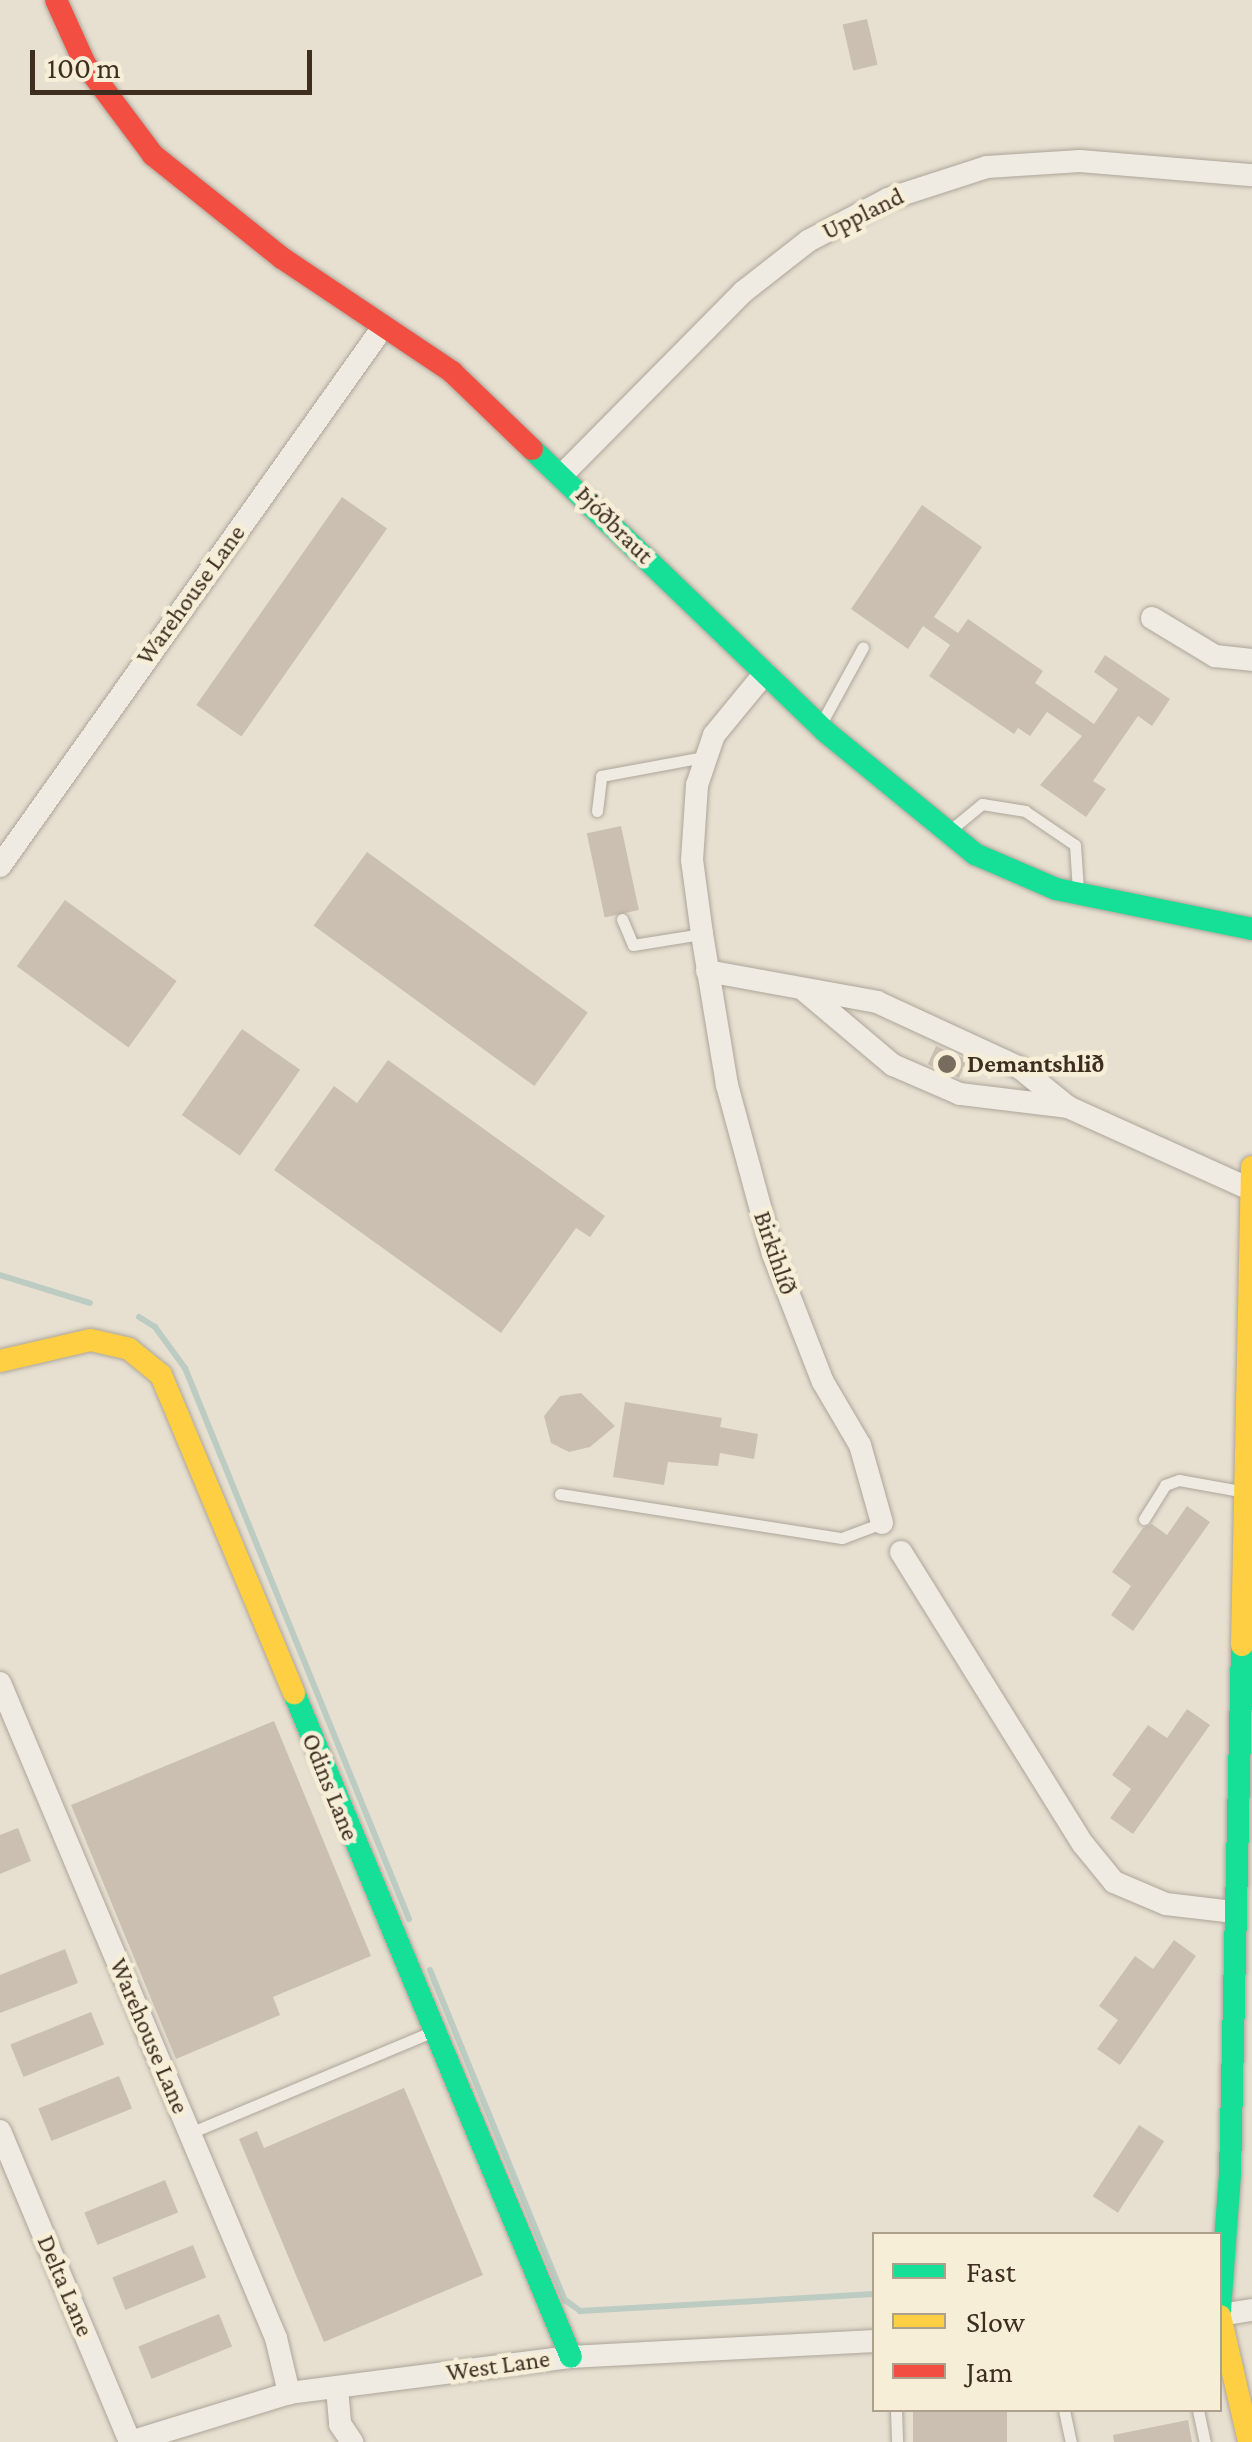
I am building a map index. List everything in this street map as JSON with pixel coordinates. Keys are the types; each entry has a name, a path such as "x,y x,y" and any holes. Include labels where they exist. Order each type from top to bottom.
{"street":[{"name":"Þjóðbraut","path":"56,0 85,64 153,155 213,207 452,372 563,474 820,726 947,834 1018,876 1077,894 1252,929"},
{"name":"Uppland","path":"563,474 743,292 808,241 888,199 987,168 1080,160 1252,175"},
{"name":"Warehouse Lane","path":"0,866 383,326"},
{"path":"1152,618 1215,656 1252,660"},
{"name":"Birkihlíð","path":"765,673 704,756 692,819 702,934 726,1084 772,1254 823,1382 860,1445 882,1523"},
{"path":"707,970 877,1002 1020,1068 1068,1107"},
{"path":"802,989 893,1065 960,1094 1068,1107 1251,1178 1244,1492 1244,1851 1233,1912 1230,2174 1222,2286"},
{"name":"Odins Lane","path":"0,1361 91,1340 129,1348 161,1375 431,2032 570,2357"},
{"path":"901,1552 1083,1844 1114,1882 1166,1904 1233,1912"},
{"name":"Warehouse Lane","path":"0,1683 276,2338 288,2393"},
{"name":"Delta Lane","path":"0,2131 130,2442"},
{"path":"1222,2314 1252,2310"},
{"path":"1222,2323 1249,2442"},
{"name":"West Lane","path":"130,2442 288,2393 570,2357 872,2342"},
{"path":"337,2388 340,2424 352,2442"}],"lane":[{"path":"820,726 864,647"},
{"path":"598,811 601,776 704,756"},
{"path":"947,834 982,804 1024,812 1075,845 1077,894"},
{"path":"622,919 633,945 702,934"},
{"path":"1144,1519 1165,1485 1179,1480 1244,1492"},
{"path":"560,1494 842,1538 882,1523"},
{"path":"190,2134 431,2032"},
{"path":"896,2412 897,2442"},
{"path":"1064,2412 1071,2442"},
{"path":"1198,2412 1205,2442"}],"building":[{"path":"867,19 878,65 853,70 843,25"},
{"path":"342,497 387,529 241,737 196,705"},
{"path":"922,505 982,547 934,617 958,633 968,619 1043,671 1035,683 1094,724 1118,689 1094,672 1105,655 1170,699 1152,726 1138,716 1093,781 1106,789 1086,817 1040,785 1082,736 1047,712 1030,736 1018,728 1014,734 929,676 950,645 923,626 908,649 851,609"},
{"path":"621,826 639,910 605,917 587,833"},
{"path":"367,852 588,1012 534,1086 314,926"},
{"path":"65,900 177,981 128,1047 17,966"},
{"path":"242,1029 300,1070 240,1156 182,1115"},
{"path":"936,1046 967,1060 959,1078 928,1064"},
{"path":"388,1060 605,1216 590,1237 576,1228 501,1333 274,1170 334,1086 357,1103"},
{"path":"581,1393 615,1426 590,1447 569,1452 551,1443 544,1416 560,1396"},
{"path":"625,1402 722,1418 720,1427 758,1434 754,1459 720,1453 718,1466 668,1462 664,1485 613,1477"},
{"path":"1187,1506 1210,1522 1133,1631 1111,1615 1131,1586 1112,1572 1143,1528 1152,1524 1167,1535"},
{"path":"1187,1709 1210,1725 1133,1834 1110,1818 1131,1789 1112,1775 1148,1725 1167,1738"},
{"path":"274,1721 371,1956 273,1997 280,2015 176,2059 71,1805"},
{"path":"18,1828 31,1861 0,1874 0,1835"},
{"path":"1174,1940 1196,1956 1120,2065 1097,2049 1118,2020 1099,2006 1135,1956 1153,1969"},
{"path":"65,1949 78,1983 0,2013 0,1975"},
{"path":"91,2012 104,2044 23,2077 10,2045"},
{"path":"119,2076 132,2108 51,2141 38,2109"},
{"path":"404,2088 483,2275 324,2342 239,2139 257,2131 264,2148"},
{"path":"1139,2125 1164,2141 1118,2213 1093,2196"},
{"path":"165,2180 178,2212 97,2245 84,2213"},
{"path":"193,2245 206,2277 125,2310 112,2278"},
{"path":"219,2314 232,2346 151,2379 138,2347"},
{"path":"913,2412 1007,2412 1007,2442 913,2442"},
{"path":"1188,2420 1192,2442 1114,2442 1113,2435"}],"waterway":[{"path":"0,1275 90,1303"},
{"path":"139,1317 155,1327 185,1368 409,1919"},
{"path":"430,1970 565,2300 580,2311 872,2294"}],"traffic: fast":[{"path":"532,449 826,732 975,854 1056,889 1252,929"},
{"path":"1222,2283 1230,2174 1242,1645"},
{"path":"294,1693 571,2357"}],"traffic: slow":[{"path":"1242,1645 1252,1167"},
{"path":"0,1361 91,1340 129,1349 161,1375 294,1693"},
{"path":"1222,2325 1249,2442"}],"traffic: jam":[{"path":"56,0 85,64 153,155 282,258 452,372 532,449"}],"place":[{"name":"Demantshlið","path":"947,1064"}]}
